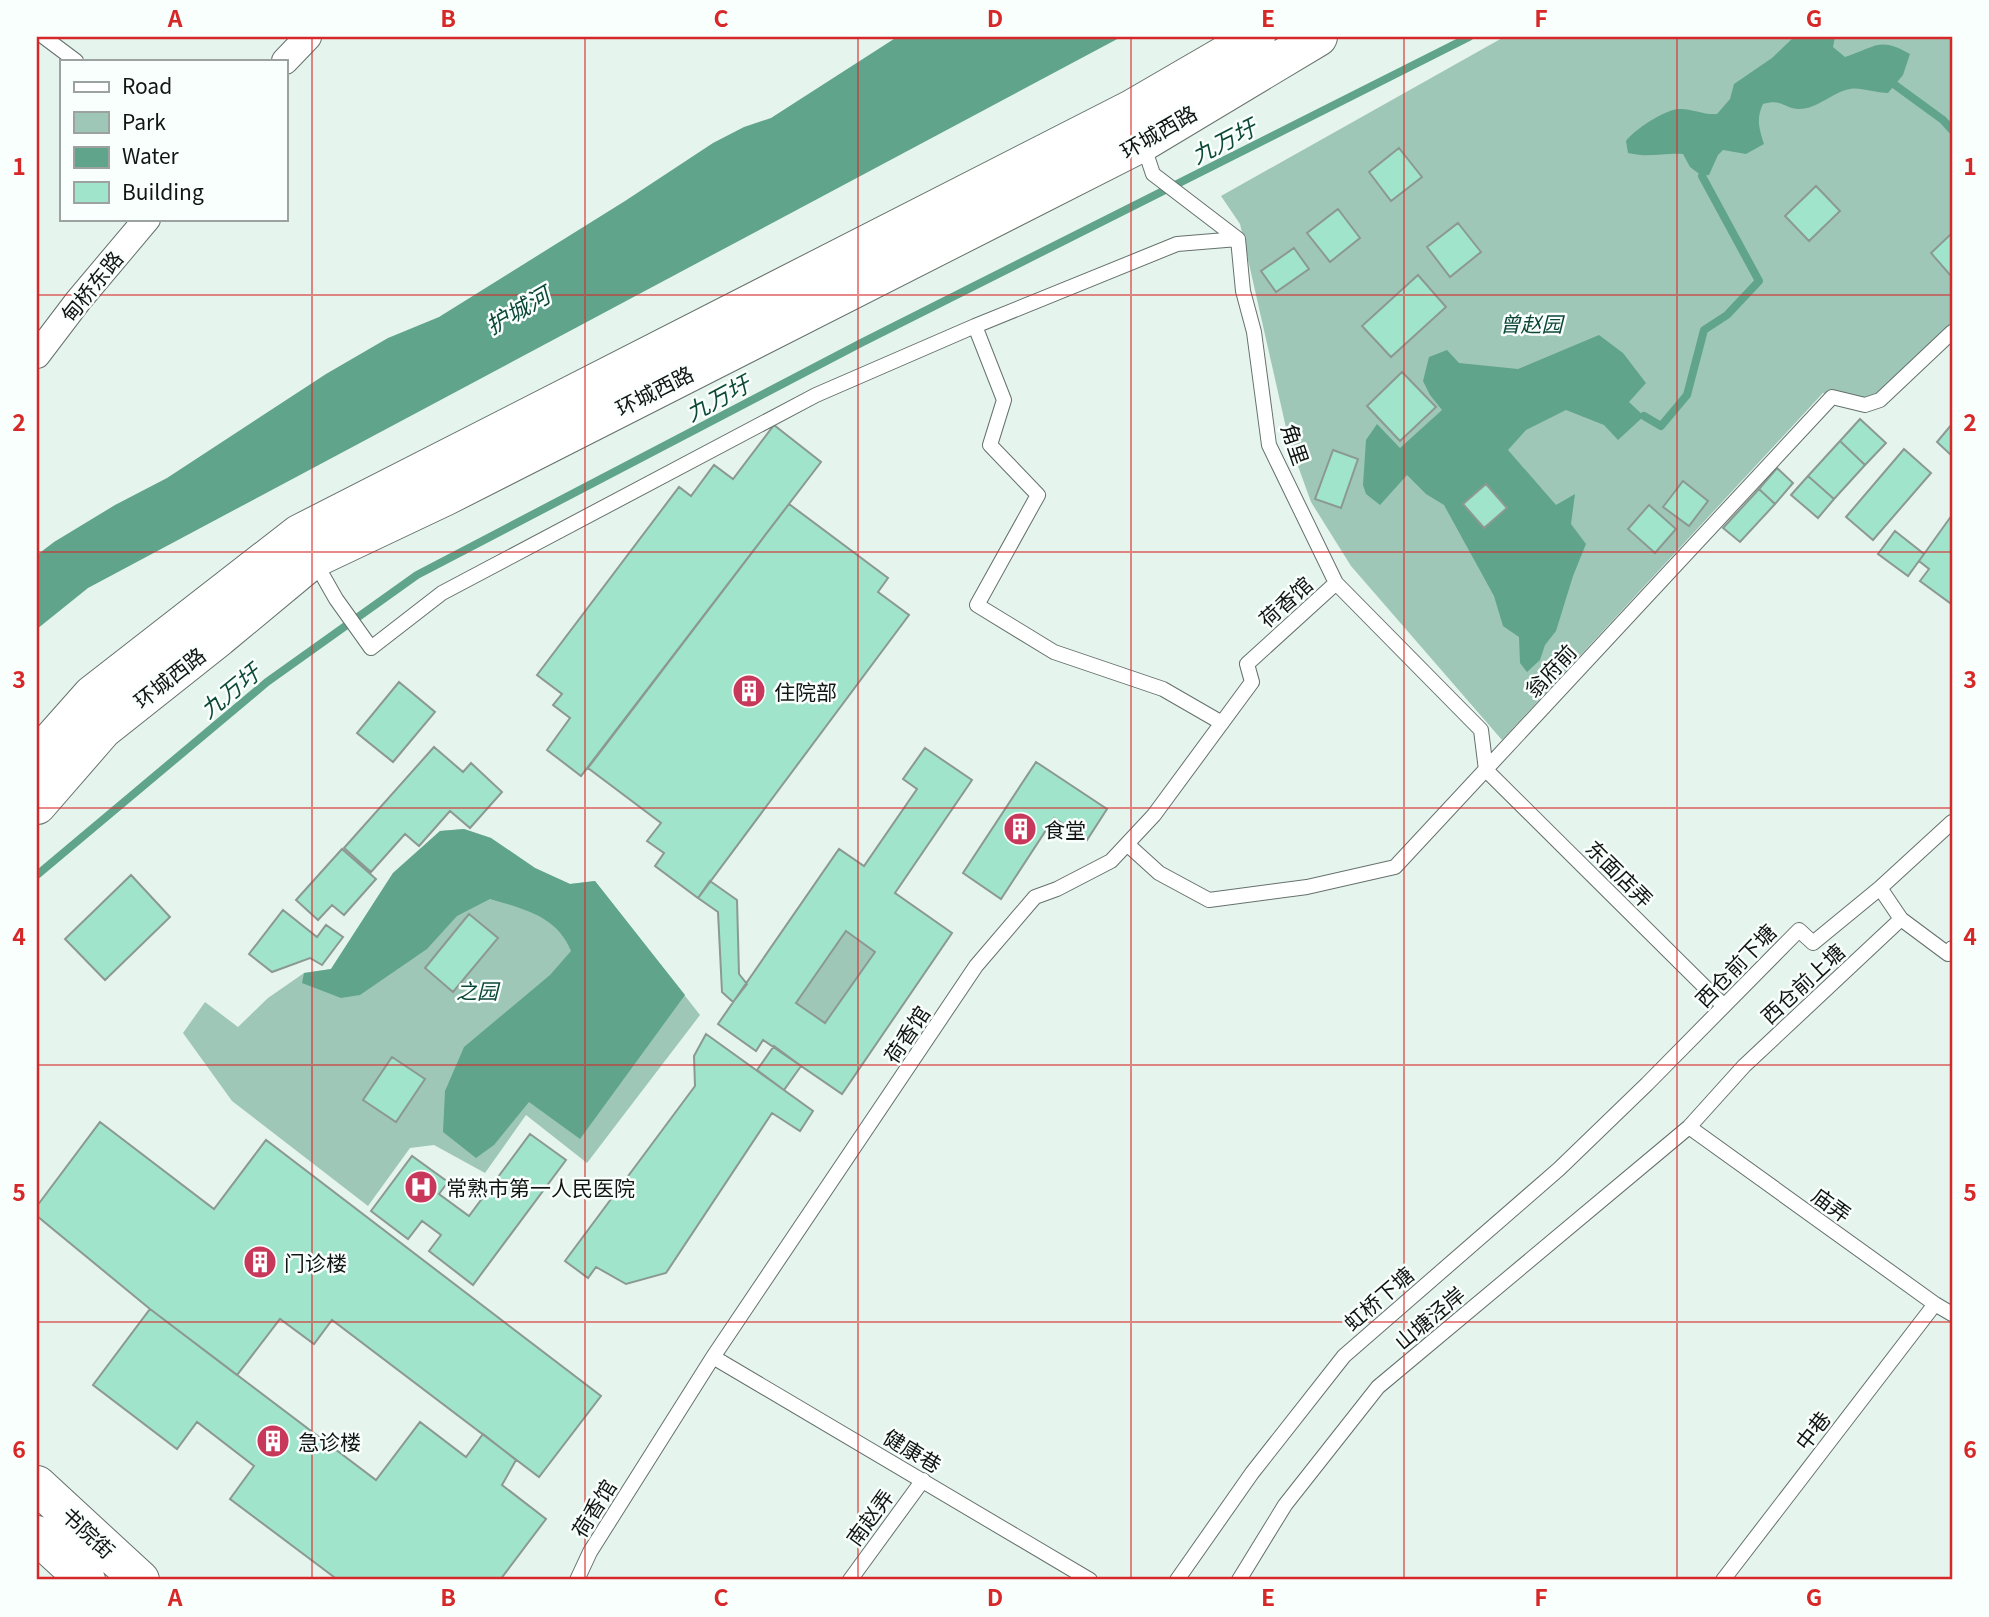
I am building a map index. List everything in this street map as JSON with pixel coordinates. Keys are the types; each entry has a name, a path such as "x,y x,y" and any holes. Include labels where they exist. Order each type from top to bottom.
{"main road":[{"name":"环城西路","path":"1141,135 1256,37"},
{"name":"环城西路","path":"37,757 92,695 306,546 1141,135 1318,37"},
{"name":"环城西路","path":"37,805 103,729 219,638 306,546"},
{"name":"书院街","path":"37,1485 141,1580"},
{"name":"书院街","path":"37,1535 86,1580"}],"street":[{"path":"286,60 308,37"},
{"name":"甸桥东路","path":"37,355 146,220"}],"lane":[{"path":"44,37 75,60"},
{"path":"1141,135 1182,196 1238,239"},
{"path":"306,546 336,599 370,649 454,586 816,395 975,326 1177,244 1238,239"},
{"name":"角里","path":"1238,239 1242,291 1254,332 1269,444 1336,583 1481,730 1486,770"},
{"path":"975,326 1004,400 990,445 1038,495 977,605 1054,652 1163,689 1222,723"},
{"name":"翁府前","path":"1127,844 1158,873 1209,900 1307,887 1395,867 1832,397 1866,405 1880,400 1952,332"},
{"name":"荷香馆","path":"577,1580 590,1552 713,1357 976,966 1035,897 1057,889 1111,861 1127,844 1154,815 1252,682 1247,664 1336,583"},
{"name":"东面店弄","path":"1486,770 1724,1006"},
{"name":"西仓前下塘","path":"1647,1084 1798,930 1813,943 1880,888 1952,822"},
{"path":"1880,888 1901,919 1948,954 1952,948"},
{"name":"西仓前上塘","path":"1689,1127 1744,1066 1901,919"},
{"name":"虹桥下塘","path":"1177,1580 1252,1473 1344,1356 1559,1170 1647,1084"},
{"name":"庙弄","path":"1689,1127 1952,1314"},
{"name":"山塘泾岸","path":"1239,1580 1285,1505 1378,1387 1689,1127"},
{"name":"中巷","path":"1723,1580 1935,1304"},
{"name":"健康巷","path":"713,1357 1090,1580"},
{"name":"南赵弄","path":"850,1580 923,1480"}],"green space":[{"name":"曾赵园","path":"1504,37 1952,37 1952,332 1865,405 1823,393 1502,740 1351,566 1311,502 1289,441 1240,224 1221,196"},
{"name":"之园","path":"464,829 491,838 535,868 570,884 595,881 700,1015 587,1163 526,1115 485,1173 434,1145 410,1148 368,1206 232,1101 183,1033 205,1002 238,1027 268,998 304,973 331,969 393,873 440,831"},
{"path":"846,931 875,952 825,1023 796,1003"}],"water":[{"name":"护城河","path":"897,37 1121,37 88,588 37,629 37,555 54,542 115,505 167,478 326,374 388,338 439,317 713,143 744,127 771,118"},
{"path":"1794,37 1835,37 1833,47 1845,57 1884,44 1910,54 1903,75 1888,93 1850,89 1799,109 1775,102 1763,104 1759,124 1764,144 1746,154 1723,150 1709,175 1702,176 1690,167 1683,154 1628,153 1626,141 1650,121 1665,113 1683,109 1717,114 1730,99 1734,84 1772,58"},
{"path":"1599,335 1623,353 1646,383 1629,402 1644,416 1618,440 1604,425 1566,410 1526,430 1508,450 1556,505 1575,494 1571,524 1586,544 1556,631 1545,645 1540,660 1527,672 1520,663 1519,637 1503,626 1494,596 1444,505 1426,494 1407,475 1380,505 1366,494 1363,485 1366,440 1377,424 1400,448 1442,410 1423,381 1429,357 1447,350 1459,363 1518,369"},
{"path":"464,829 491,838 535,868 570,884 595,881 685,995 580,1139 529,1102 494,1145 476,1158 443,1132 445,1091 464,1047 550,975 571,951 557,930 538,916 490,899 457,916 427,949 360,995 341,998 302,983 304,973 331,969 393,873 440,831"}],"building":[{"path":"1399,148 1422,177 1391,201 1369,172"},
{"path":"1816,186 1840,211 1809,241 1785,216"},
{"path":"1338,209 1360,238 1330,262 1307,233"},
{"path":"1458,223 1481,252 1450,277 1427,247"},
{"path":"1952,233 1952,275 1951,276 1931,253"},
{"path":"1294,248 1309,269 1276,292 1261,271"},
{"path":"1418,275 1446,307 1391,357 1362,326"},
{"path":"1402,372 1436,407 1400,441 1367,406"},
{"path":"1860,419 1886,443 1865,465 1840,441"},
{"path":"1952,424 1952,456 1937,442"},
{"path":"774,425 821,462 581,776 547,750 570,718 553,705 562,694 537,675 679,487 691,496 714,465 733,479"},
{"path":"1840,441 1865,465 1834,499 1808,476"},
{"path":"1904,449 1931,473 1873,540 1846,517"},
{"path":"1333,450 1358,459 1341,508 1315,499"},
{"path":"1777,468 1793,483 1775,504 1759,489"},
{"path":"1808,476 1834,499 1818,518 1791,495"},
{"path":"1683,481 1708,501 1689,526 1663,507"},
{"path":"1486,484 1507,508 1484,528 1463,504"},
{"path":"1759,489 1775,504 1740,542 1723,528"},
{"name":"住院部","path":"789,504 888,578 878,592 909,615 698,898 655,866 664,853 647,841 661,823 588,768"},
{"path":"1649,505 1676,529 1655,553 1628,529"},
{"path":"1952,515 1950,603 1920,581 1929,569 1919,561"},
{"path":"1895,531 1924,554 1908,576 1878,554"},
{"path":"399,682 435,712 393,762 357,733"},
{"path":"434,747 463,772 471,763 502,792 470,828 450,811 419,846 405,834 371,872 344,848"},
{"path":"925,748 972,780 895,893 952,933 842,1094 763,1040 756,1051 718,1024 839,849 864,866 917,789 903,779","holes":["846,931 875,952 825,1023 796,1003"]},
{"name":"食堂","path":"1036,762 1107,809 1087,840 1054,818 1001,899 963,873"},
{"path":"342,849 376,879 344,915 332,905 318,920 296,900"},
{"path":"131,875 170,917 105,980 65,939"},
{"path":"710,881 737,900 739,974 747,984 733,1002 722,992 718,912 698,898"},
{"path":"283,910 317,937 326,925 343,937 322,965 310,958 272,972 249,954"},
{"path":"469,914 498,938 453,992 425,968"},
{"path":"706,1034 813,1111 800,1131 772,1113 666,1273 626,1284 596,1267 588,1278 565,1261 695,1086 694,1056"},
{"path":"774,1046 801,1066 784,1090 757,1070"},
{"path":"392,1057 425,1079 396,1122 363,1100"},
{"name":"门诊楼","path":"100,1122 214,1209 266,1140 601,1396 539,1477 332,1320 314,1344 280,1319 237,1375 150,1309 37,1216 37,1206"},
{"path":"530,1134 566,1160 473,1285 429,1251 441,1235 422,1221 408,1239 371,1211 412,1156 448,1182 439,1194 469,1216"},
{"name":"急诊楼","path":"150,1309 376,1480 420,1422 466,1457 483,1434 516,1460 502,1485 546,1519 500,1580 338,1580 230,1499 254,1466 197,1422 177,1449 93,1385"}],"waterway":[{"name":"九万圩","path":"37,875 267,682 417,575 861,343 1469,37"},
{"path":"1895,85 1943,120 1952,130"},
{"path":"1644,416 1661,426 1687,395 1704,330 1727,315 1759,281 1702,176"}],"place":[{"name":"住院部","path":"749,691"},
{"name":"食堂","path":"1020,829"},
{"name":"常熟市第一人民医院","path":"421,1187"},
{"name":"门诊楼","path":"260,1262"},
{"name":"急诊楼","path":"273,1441"}]}
